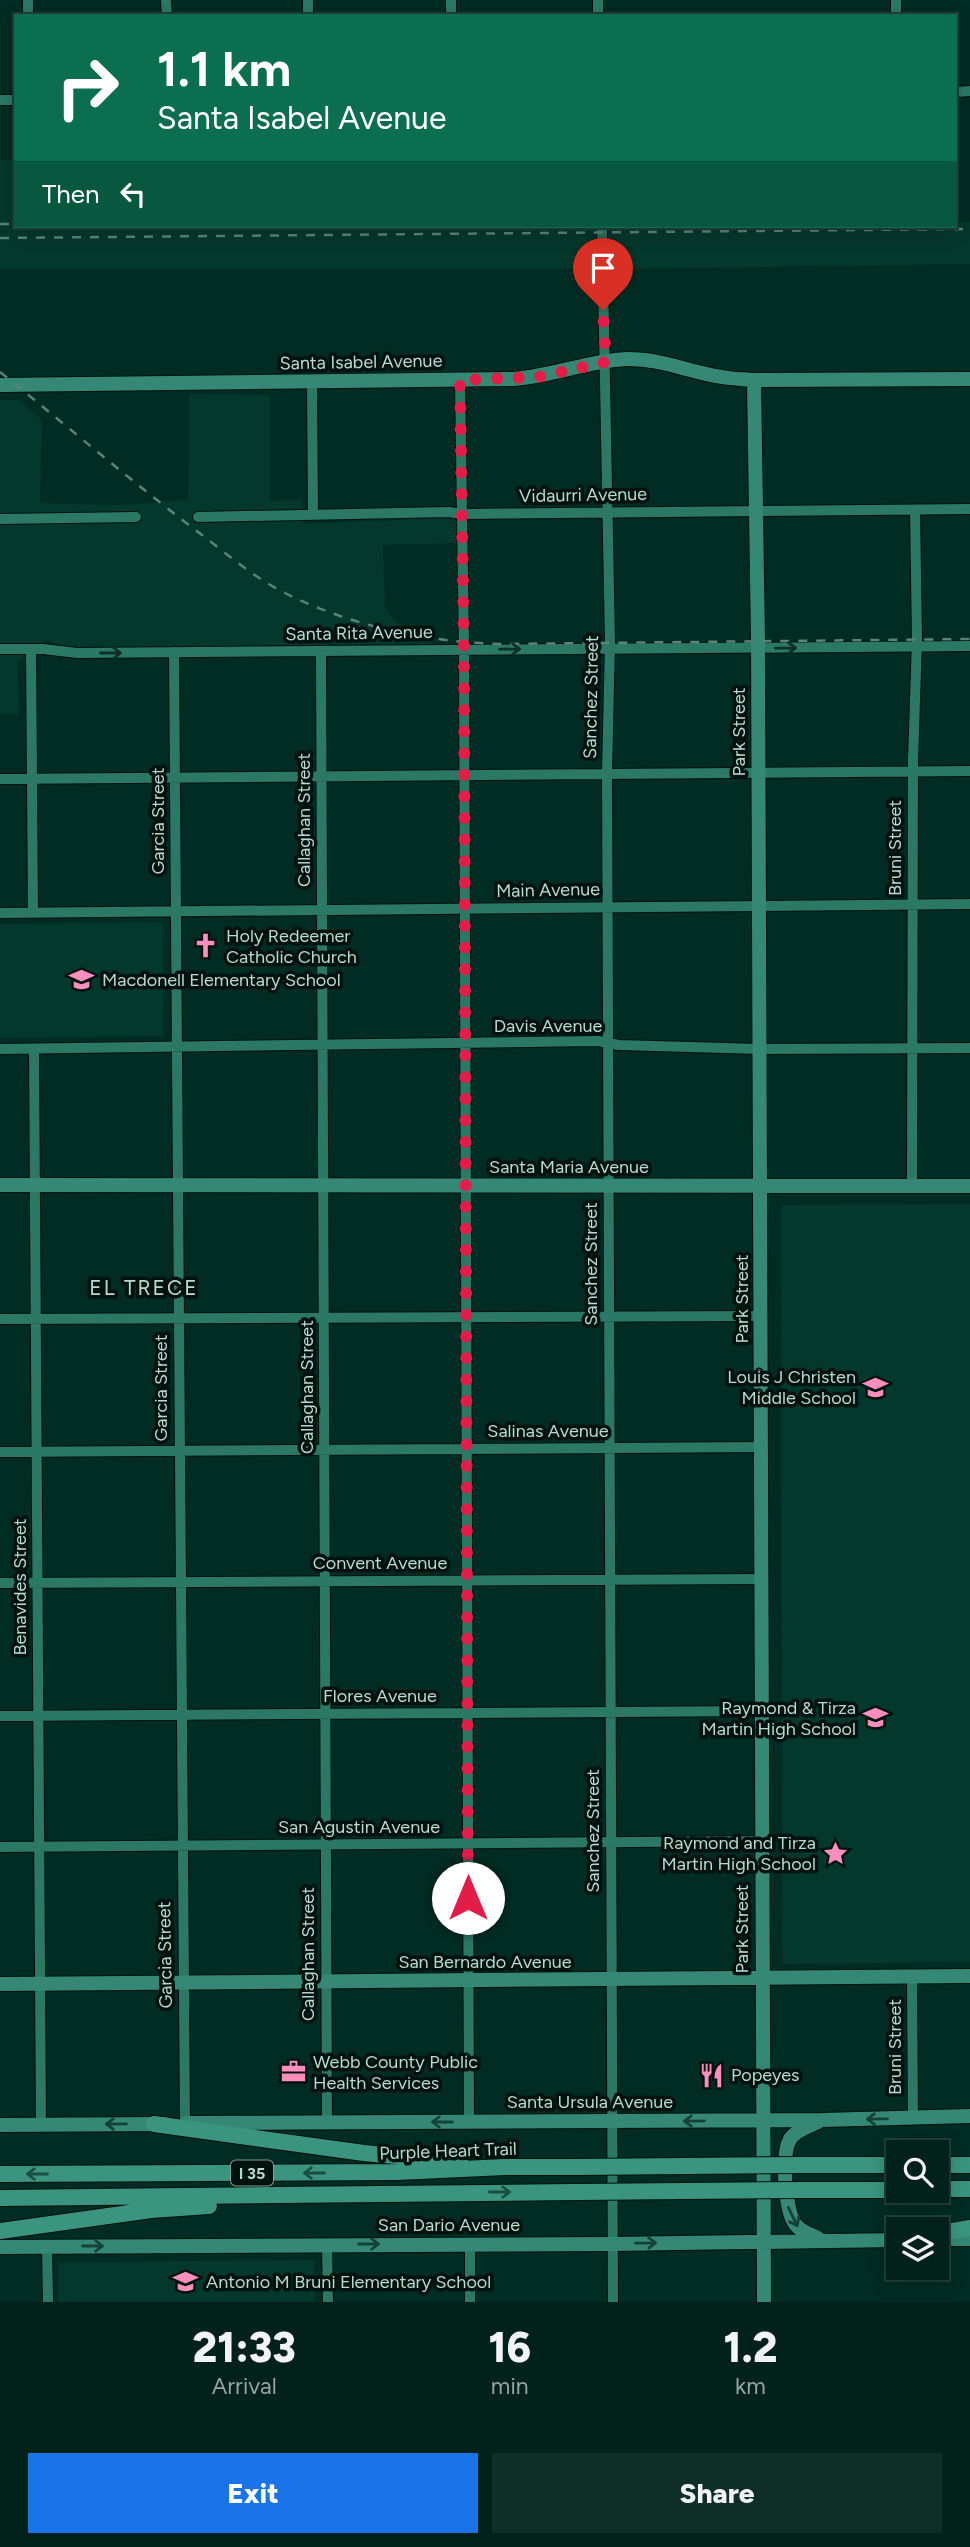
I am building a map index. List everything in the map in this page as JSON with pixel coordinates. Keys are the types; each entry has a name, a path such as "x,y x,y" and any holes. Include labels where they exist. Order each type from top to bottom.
{"highway":[{"path":"154,2124 364,2153 505,2167"},
{"name":"Purple Heart Trail","path":"0,2174 886,2165"},
{"path":"949,2165 970,2165"},
{"path":"949,2189 970,2189"},
{"name":"I 35","path":"0,2198 886,2190"},
{"path":"0,2231 151,2210 240,2204 310,2195"},
{"path":"949,2232 970,2228"}],"main road":[{"name":"Santa Isabel Avenue","path":"0,385 538,377 606,362 642,360 668,363 721,377 754,380 970,379"},
{"name":"Park Street","path":"754,380 761,1187 761,1979 764,2302"},
{"name":"Santa Maria Avenue","path":"0,1185 324,1183 970,1186"},
{"name":"San Bernardo Avenue","path":"0,1984 970,1976"},
{"name":"Santa Ursula Avenue","path":"0,2125 822,2120 970,2116"},
{"path":"822,2120 796,2133 787,2147 786,2159 789,2212 801,2230 824,2241"},
{"name":"San Dario Avenue","path":"0,2247 612,2244 886,2239"},
{"path":"949,2239 970,2239"}],"street":[{"name":"Sanchez Street","path":"602,228 610,648 607,774 613,2302"},
{"path":"460,380 465,775 469,2122"},
{"path":"312,382 313,514"},
{"name":"Vidaurri Avenue","path":"198,517 449,512 970,509"},
{"name":"Bruni Street","path":"912,1186 913,771 917,646 915,510"},
{"path":"0,519 136,517"},
{"name":"Santa Rita Avenue","path":"0,649 77,653 970,646"},
{"path":"33,912 32,778 37,649"},
{"name":"Garcia Street","path":"174,652 185,2123"},
{"name":"Callaghan Street","path":"321,652 327,2122"},
{"path":"0,779 970,771"},
{"name":"Main Avenue","path":"0,912 970,904"},
{"name":"Davis Avenue","path":"0,1049 598,1041 760,1049 970,1048"},
{"name":"Benavides Street","path":"34,1049 41,2125"},
{"path":"0,1319 761,1316"},
{"name":"Salinas Avenue","path":"0,1452 761,1447"},
{"name":"Convent Avenue","path":"0,1583 761,1579"},
{"name":"Flores Avenue","path":"0,1716 761,1711"},
{"name":"San Agustin Avenue","path":"0,1847 761,1841"},
{"name":"Bruni Street","path":"912,1977 913,2118"},
{"path":"327,2244 328,2302"},
{"path":"470,2245 470,2302"},
{"path":"47,2246 48,2302"}],"shaded area":[{"path":"0,160 14,160 14,228 957,228 957,223 970,222 970,264 633,269 0,269"},
{"path":"189,394 270,395 270,501 302,500 303,524 443,518 457,521 457,543 383,545 385,608 396,622 438,647 77,651 45,640 17,661 19,714 0,714 0,400 19,400 42,420 40,503 124,505 188,500"},
{"name":"Macdonell Elementary School","path":"161,922 163,1036 0,1038 0,924"},
{"path":"970,1204 970,1962 782,1964 781,1205"},
{"name":"Antonio M Bruni Elementary School","path":"314,2260 315,2302 58,2302 58,2262"}],"railway":[{"path":"0,224 14,224"},
{"path":"0,238 970,229"},
{"path":"0,372 148,493 251,572 273,587 310,605 363,623 417,636 500,644 970,639"}],"place":[{"name":"Holy Redeemer Catholic Church","path":"206,946"},
{"name":"Macdonell Elementary School","path":"82,980"},
{"name":"Louis J Christen Middle School","path":"876,1387"},
{"name":"Raymond & Tirza Martin High School","path":"876,1718"},
{"name":"Raymond and Tirza Martin High School","path":"836,1853"},
{"name":"Webb County Public Health Services","path":"293,2072"},
{"name":"Popeyes","path":"711,2075"},
{"name":"Antonio M Bruni Elementary School","path":"186,2282"}],"district":[{"name":"EL TRECE","path":"144,1288"}],"route":[{"path":"468,1898 464,649 460,380 538,377 606,362 603,310"}]}
